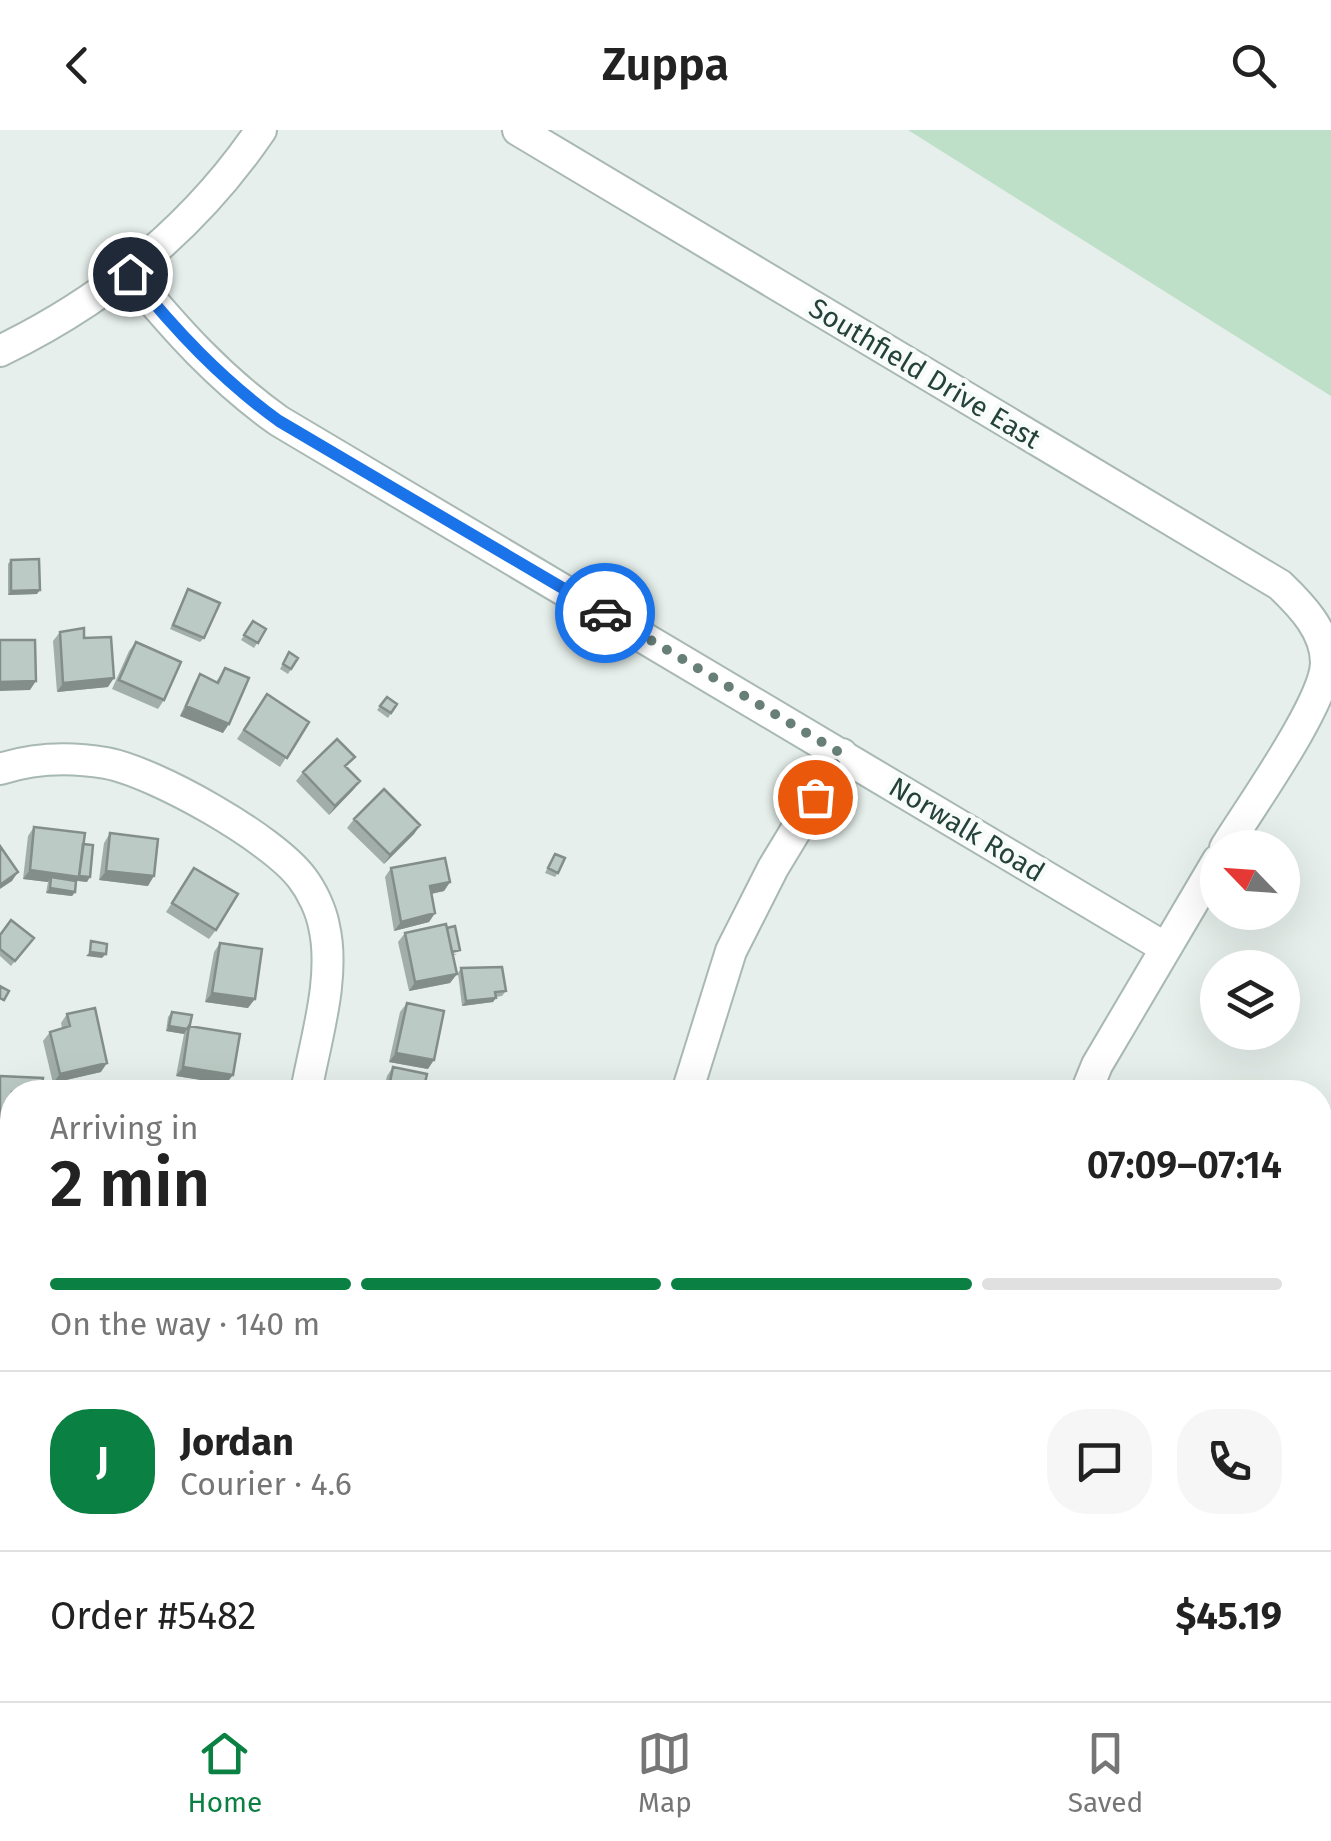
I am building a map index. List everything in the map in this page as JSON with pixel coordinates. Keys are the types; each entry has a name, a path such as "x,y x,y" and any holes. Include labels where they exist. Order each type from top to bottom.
{"street":[{"path":"0,351 130,274 214,191 261,130"},
{"name":"Southfield Drive East","path":"518,130 1280,586 1319,631 1326,664 1317,696 1236,830"},
{"name":"Norwalk Road","path":"130,274 179,334 232,387 279,421 1164,947"},
{"path":"691,1080 731,952 773,868 842,754"},
{"path":"0,769 46,760 108,763 149,777 281,856 302,877 324,927 326,968 308,1080"},
{"path":"1092,1080 1200,889"}],"green space":[{"path":"908,130 1331,130 1331,396"}],"building":[{"path":"39,559 40,590 11,591 11,560"},
{"path":"188,589 220,603 204,638 173,625"},
{"path":"253,621 266,629 258,643 244,635"},
{"path":"84,628 84,638 111,637 114,678 63,683 60,632"},
{"path":"0,640 35,640 36,681 0,682"},
{"path":"136,642 181,662 164,700 119,680"},
{"path":"289,652 298,658 291,669 283,664"},
{"path":"225,668 249,678 229,724 186,706 200,674 218,683"},
{"path":"267,694 309,722 287,758 244,730"},
{"path":"387,697 397,704 391,713 380,706"},
{"path":"337,739 355,757 345,766 360,781 335,806 303,772"},
{"path":"384,789 420,825 390,855 354,819"},
{"path":"34,827 85,833 79,877 30,870"},
{"path":"110,833 158,839 154,876 106,871"},
{"path":"83,844 93,845 90,877 79,876"},
{"path":"0,846 18,872 0,885"},
{"path":"555,854 565,858 558,873 548,868"},
{"path":"445,858 450,882 430,886 435,913 401,922 391,868"},
{"path":"194,868 238,894 216,930 172,903"},
{"path":"51,877 76,881 75,892 50,888"},
{"path":"11,920 34,938 15,961 0,949 0,935"},
{"path":"446,924 457,974 415,982 405,933"},
{"path":"455,926 460,950 452,952 447,928"},
{"path":"91,941 107,944 106,954 90,952"},
{"path":"220,943 262,949 255,999 212,993"},
{"path":"502,967 506,991 495,992 496,998 466,1001 461,968"},
{"path":"0,986 9,991 4,1000 0,998"},
{"path":"407,1003 444,1011 434,1060 396,1053"},
{"path":"95,1008 107,1063 60,1074 50,1032 70,1026 67,1014"},
{"path":"172,1012 192,1015 189,1029 169,1026"},
{"path":"189,1026 240,1034 233,1075 183,1067"},
{"path":"393,1067 427,1074 426,1080 390,1080"},
{"path":"0,1076 43,1078 43,1080 0,1080"}],"way so far":[{"path":"605,613 842,754 815,797"}],"route":[{"path":"130,274 179,334 232,387 279,421 605,613"}]}
